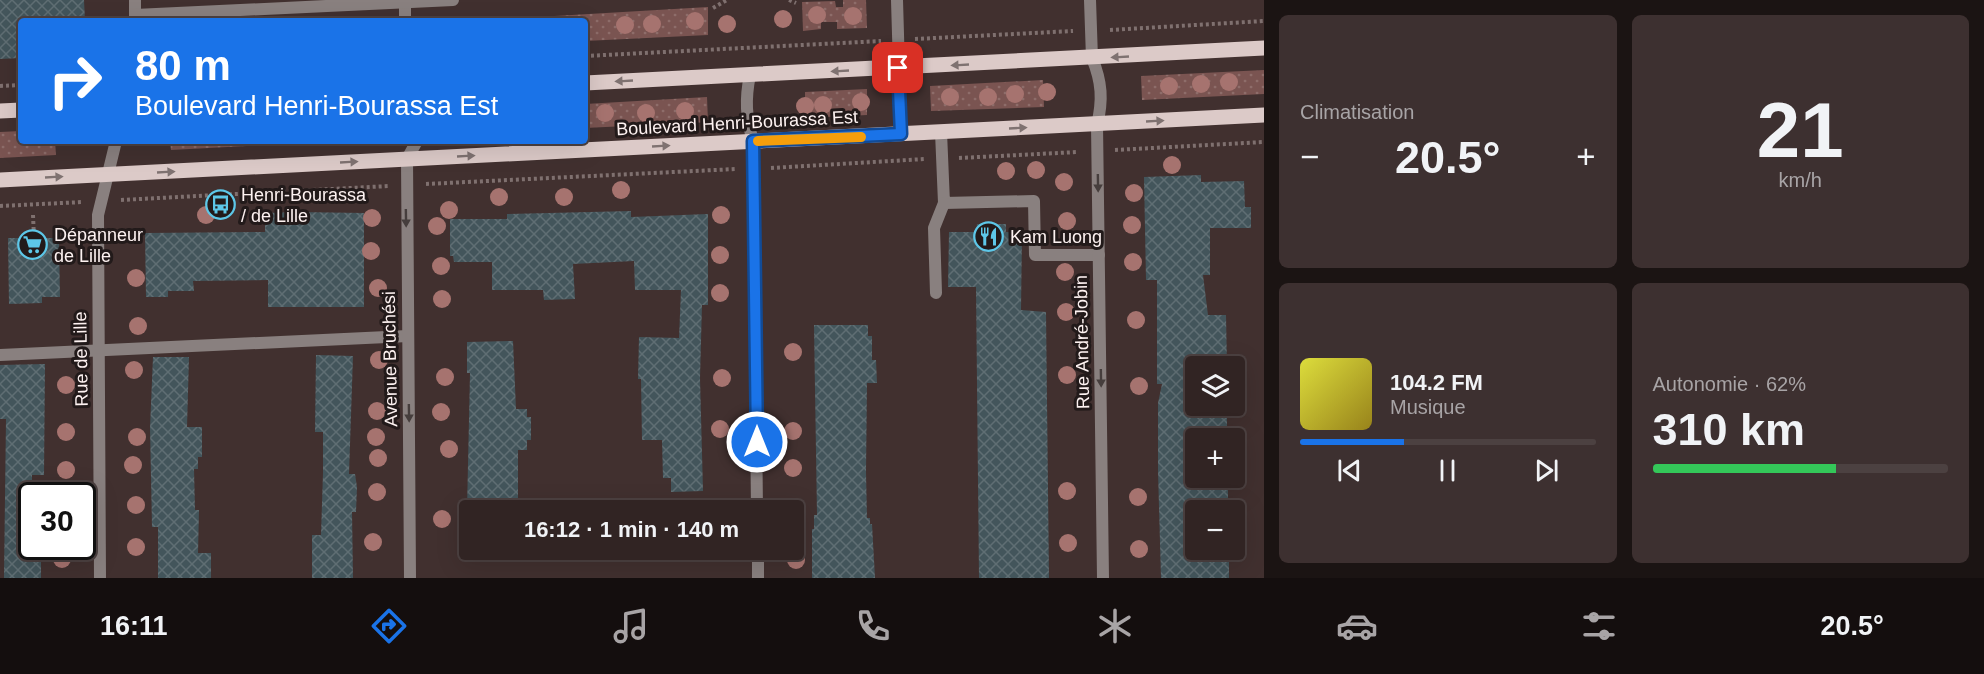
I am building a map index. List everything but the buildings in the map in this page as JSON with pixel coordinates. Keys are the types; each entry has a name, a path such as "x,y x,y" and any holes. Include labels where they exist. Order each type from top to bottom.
{"main road":[{"path":"588,83 1264,48"},
{"path":"0,111 18,110"},
{"name":"Boulevard Henri-Bourassa Est","path":"0,180 1264,115"}],"street":[{"path":"135,0 135,18 453,0"},
{"path":"897,0 901,134"},
{"name":"Rue André-Jobin","path":"1090,0 1092,58 1100,78 1101,96 1097,124 1103,578"},
{"path":"405,1 405,18"},
{"path":"750,75 746,97 747,119 753,141 757,500"},
{"path":"936,293 934,228 944,203 941,132"},
{"name":"Rue de Lille","path":"100,578 98,215 115,144"},
{"name":"Avenue Bruchési","path":"410,578 407,159 415,144"},
{"path":"944,203 1034,201 1035,255 1099,255"},
{"path":"0,355 408,336"},
{"path":"758,560 758,578"}],"path":[{"path":"713,8 727,0"},
{"path":"789,0 796,3"},
{"path":"1125,29 1264,21"},
{"path":"923,39 1059,31"},
{"path":"588,56 872,42"},
{"path":"0,86 18,84"},
{"path":"1132,149 1264,142"},
{"path":"960,158 1062,152"},
{"path":"789,168 929,159"},
{"path":"437,183 721,170"},
{"path":"132,199 377,187"},
{"path":"0,206 58,203"},
{"path":"33,215 33,238"}],"shaded area":[{"path":"843,0 866,0 867,28 837,29 837,22 821,22 821,29 803,31 802,2 835,1 836,7 843,7"},
{"path":"708,7 708,35 588,41 588,18 523,18"},
{"path":"1264,70 1264,94 1142,100 1141,76"},
{"path":"1043,80 1044,107 931,111 930,86"},
{"path":"867,89 867,115 805,118 805,92"},
{"path":"707,97 708,122 588,128 588,104"},
{"path":"18,131 18,144 55,144 56,155 0,158 0,132"},
{"path":"170,144 285,144 171,150"}],"slow traffic":[{"path":"758,141 861,137"}],"place":[{"name":"Henri-Bourassa / de Lille","path":"220,205"},
{"name":"Kam Luong","path":"989,237"},
{"name":"Dépanneur de Lille","path":"33,245"}],"route":[{"path":"757,442 753,141 901,134 898,68"}]}
